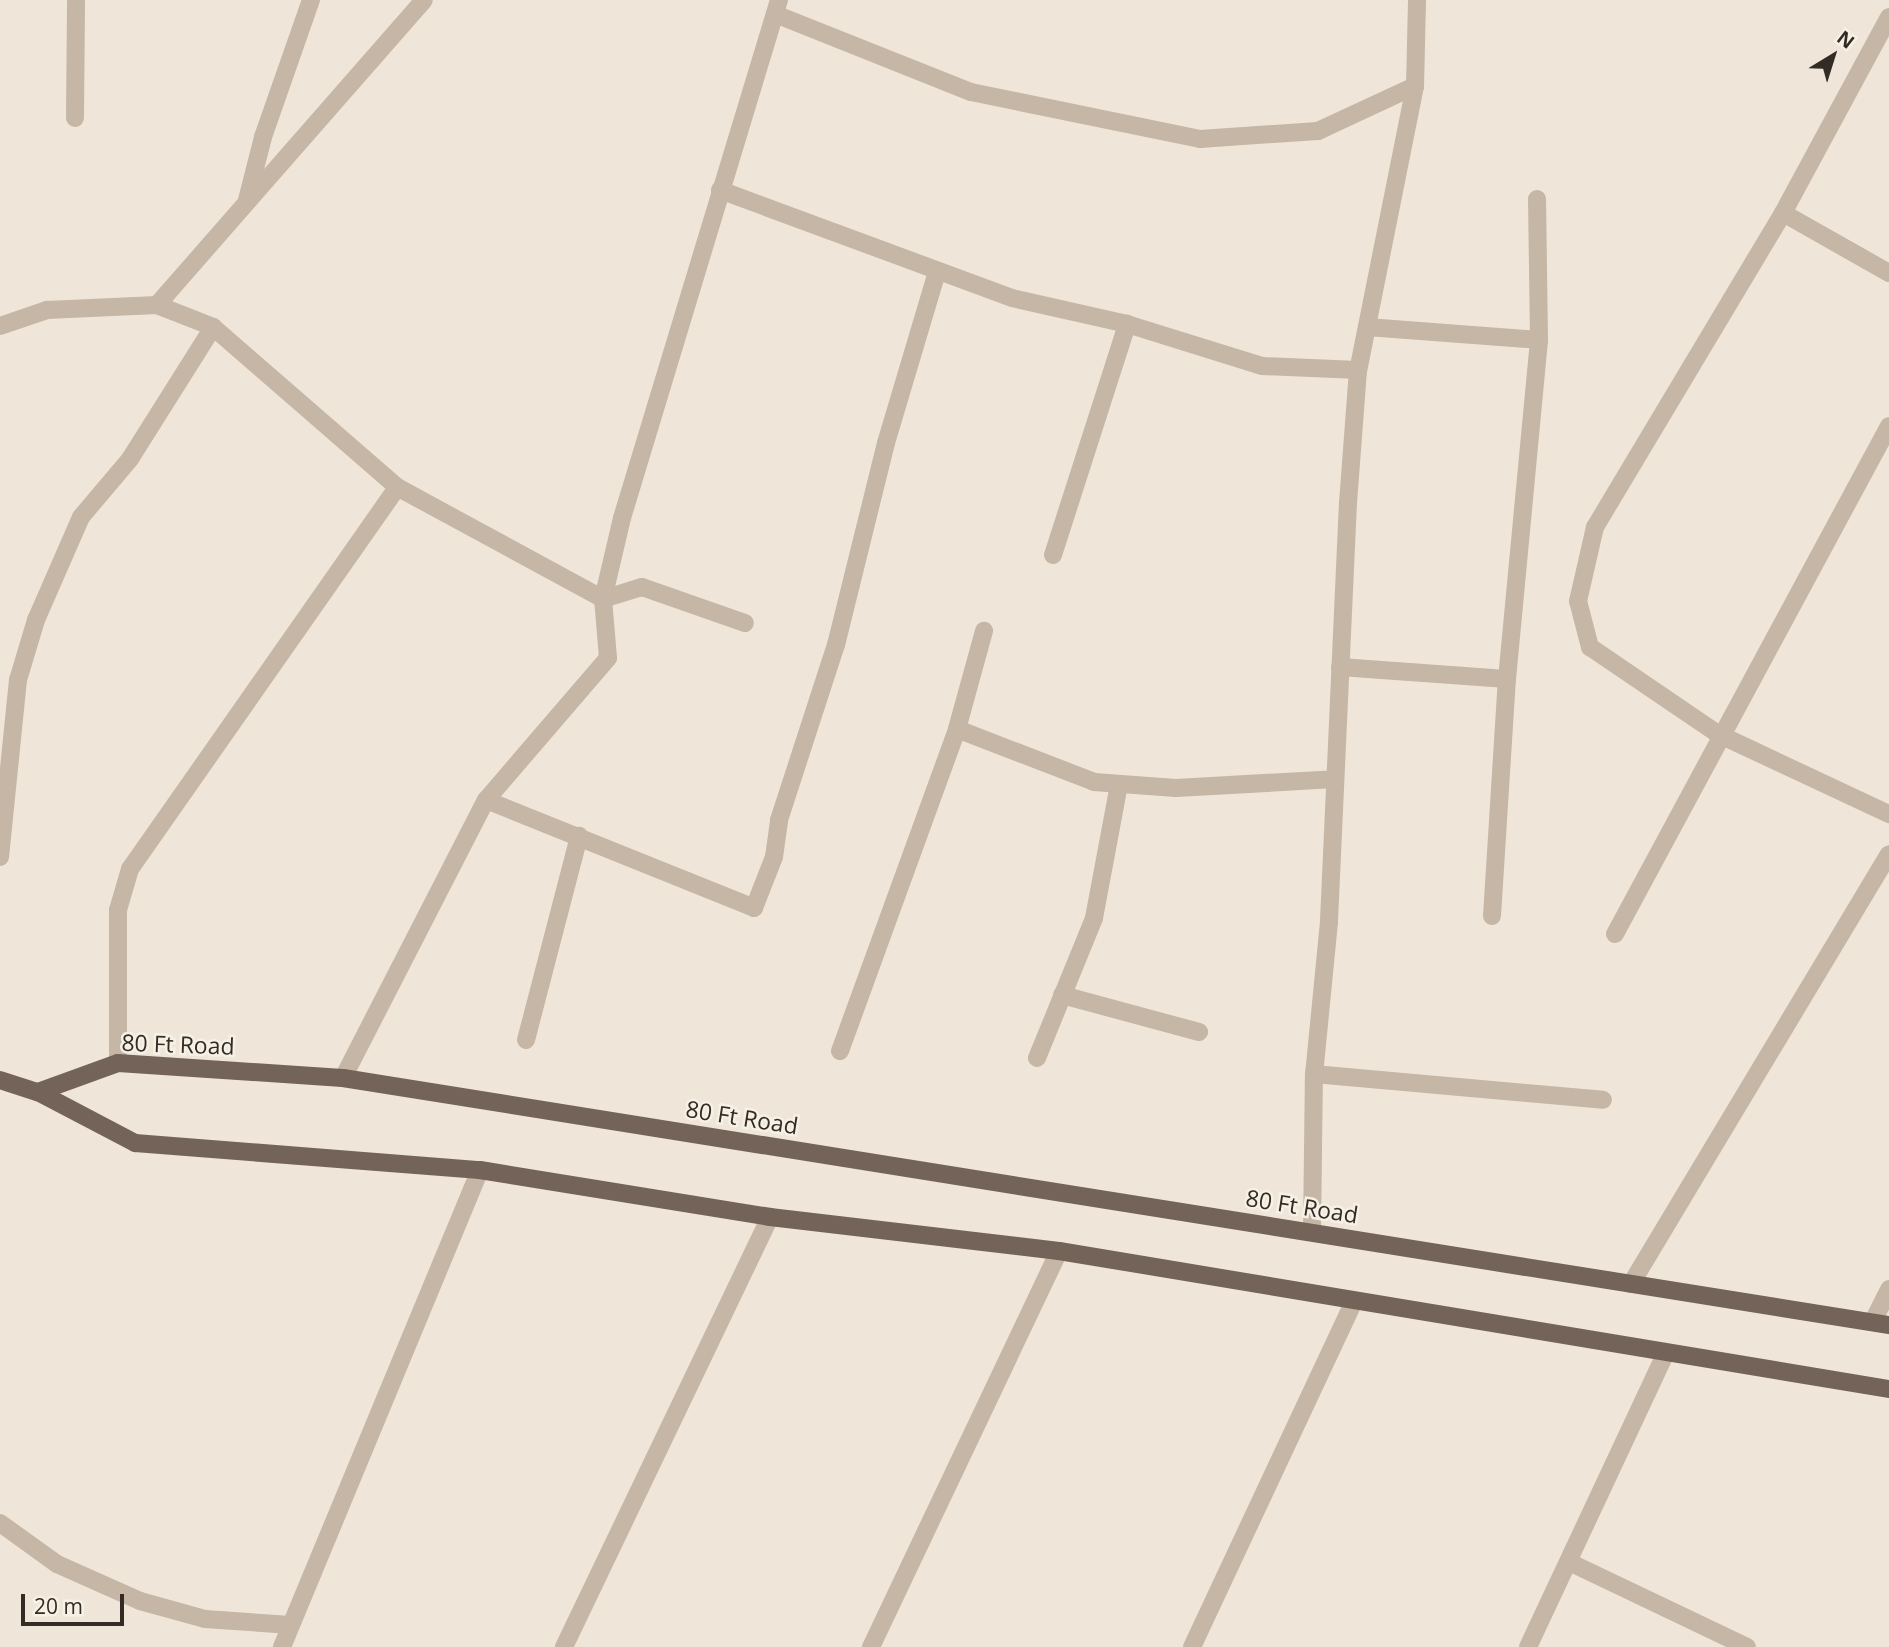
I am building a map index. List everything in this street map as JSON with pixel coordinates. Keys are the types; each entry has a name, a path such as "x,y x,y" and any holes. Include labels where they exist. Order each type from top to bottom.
{"main road":[{"name":"80 Ft Road","path":"38,1092 118,1063 343,1078 1881,1323"},
{"path":"0,1080 38,1092 135,1143 480,1170 770,1217 1059,1251 1665,1355 1889,1389"}],"street":[{"path":"75,118 76,0"},
{"path":"246,202 263,137 310,0"},
{"path":"157,305 424,0"},
{"path":"1312,1232 1314,1074 1329,922 1340,667 1358,370 1415,86 1417,0"},
{"path":"343,1078 486,800 608,658 603,598 622,518 777,7 971,92 1200,139 1318,131 1415,86"},
{"path":"1889,17 1783,213 1595,527 1578,601 1590,647 1718,734 1889,814"},
{"path":"720,190 1012,298 1127,324 1262,366 1358,370"},
{"path":"1492,916 1507,678 1539,340 1537,199"},
{"path":"1783,213 1889,273"},
{"path":"486,800 754,908 774,857 779,820 836,645 886,443 937,272"},
{"path":"0,326 47,310 157,305 213,327 397,487 603,598 642,587 745,623"},
{"path":"1053,555 1127,324"},
{"path":"0,857 18,680 36,620 81,517 130,459 213,327"},
{"path":"1367,327 1539,340"},
{"path":"1615,934 1718,734 1889,426"},
{"path":"118,1063 118,910 130,869 397,487"},
{"path":"840,1051 957,729 984,631"},
{"path":"1340,667 1507,678"},
{"path":"957,729 1094,782 1176,788 1335,779"},
{"path":"1037,1058 1094,918 1119,784"},
{"path":"526,1040 579,836"},
{"path":"1631,1284 1889,854"},
{"path":"1062,995 1199,1032"},
{"path":"1314,1074 1603,1100"},
{"path":"282,1647 480,1170"},
{"path":"564,1647 770,1217"},
{"path":"871,1647 1059,1251"},
{"path":"1881,1323 1889,1289"},
{"path":"1192,1647 1354,1301"},
{"path":"1528,1647 1665,1355"},
{"path":"0,1522 57,1564 140,1601 205,1619 291,1625"},
{"path":"1569,1562 1747,1647"}]}
